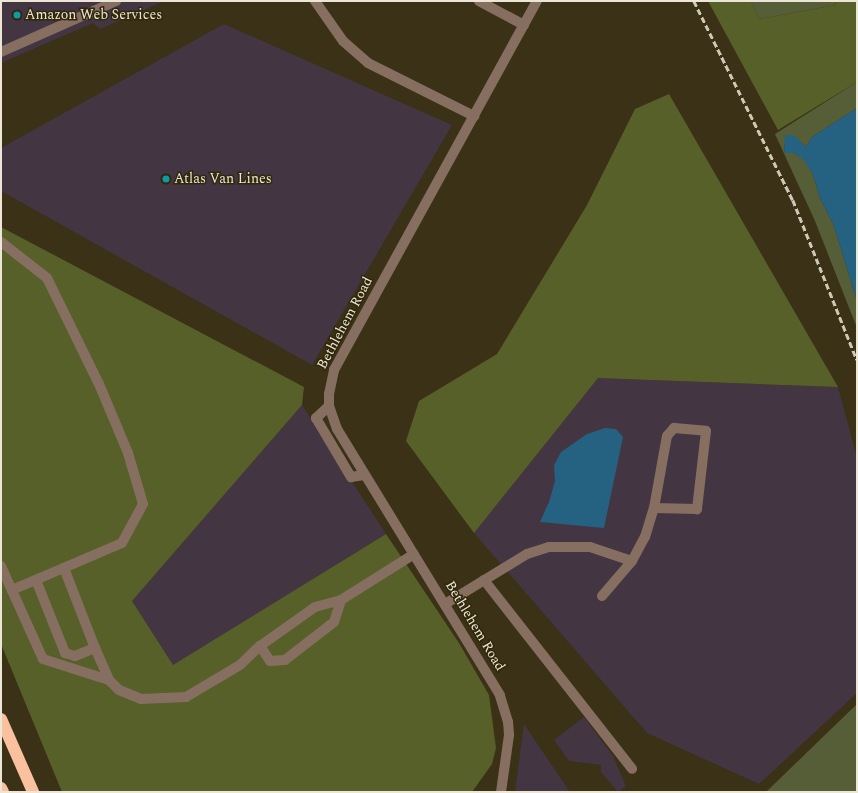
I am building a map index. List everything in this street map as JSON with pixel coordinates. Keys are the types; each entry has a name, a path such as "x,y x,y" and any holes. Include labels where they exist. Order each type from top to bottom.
{"highway":[{"path":"1,719 33,792"},
{"path":"1,788 3,792"}],"street":[{"path":"1,52 116,1"},
{"path":"315,1 343,41 368,62 474,116"},
{"path":"479,1 524,25"},
{"name":"Bethlehem Road","path":"501,792 508,751 505,708 500,695 337,429 329,406 330,382 334,370 537,1"},
{"path":"1,242 47,278 99,384 128,453 143,504 122,543 12,590"},
{"path":"329,406 316,418 351,477 364,475"},
{"path":"602,596 632,561 645,537 654,508 667,436 674,428 706,430 697,509 654,508"},
{"path":"445,604 526,554 549,547 590,547 632,561"},
{"path":"64,568 109,680 119,690 141,699 186,697 240,665 260,646 315,607 341,600 414,554"},
{"path":"1,566 43,659 109,680"},
{"path":"36,580 65,653 75,656 95,648"},
{"path":"484,580 632,769"},
{"path":"260,646 270,661 285,660 334,622 341,600"}],"shaded area":[{"path":"1,1 164,1 100,29 93,23 1,63"},
{"path":"224,24 452,125 312,365 1,191 1,148"},
{"path":"598,378 838,387 857,458 857,693 759,784 647,733 474,533"},
{"path":"302,405 386,534 173,666 132,601"},
{"path":"584,717 613,756 626,786 618,792 601,772 601,765 569,761 554,740"},
{"path":"524,724 570,792 515,792"}],"green space":[{"path":"708,1 751,1 759,19 836,5 835,1 857,1 857,82 778,130"},
{"path":"751,1 835,1 836,5 759,19"},
{"path":"857,82 857,108 812,137 806,147 794,136 785,141 784,153 794,153 805,160 813,175 820,198 834,226 857,301 857,328 815,221 775,134"},
{"path":"669,94 838,387 598,378 474,533 406,441 419,401 497,354 587,205 635,109"},
{"path":"1,227 304,387 302,405 132,601 173,665 386,534 459,643 489,695 496,748 492,764 472,792 62,792 1,644"},
{"path":"857,704 857,792 766,792"}],"water":[{"path":"857,108 857,301 834,226 820,198 813,175 804,160 794,153 784,153 785,135 795,136 806,147 812,137"},
{"path":"605,428 616,429 623,437 604,528 540,522 549,502 555,481 554,465 561,452 587,434"}],"railway":[{"path":"694,1 793,200 857,360"}],"place":[{"name":"Amazon Web Services","path":"17,15"},
{"name":"Atlas Van Lines","path":"166,179"}]}
